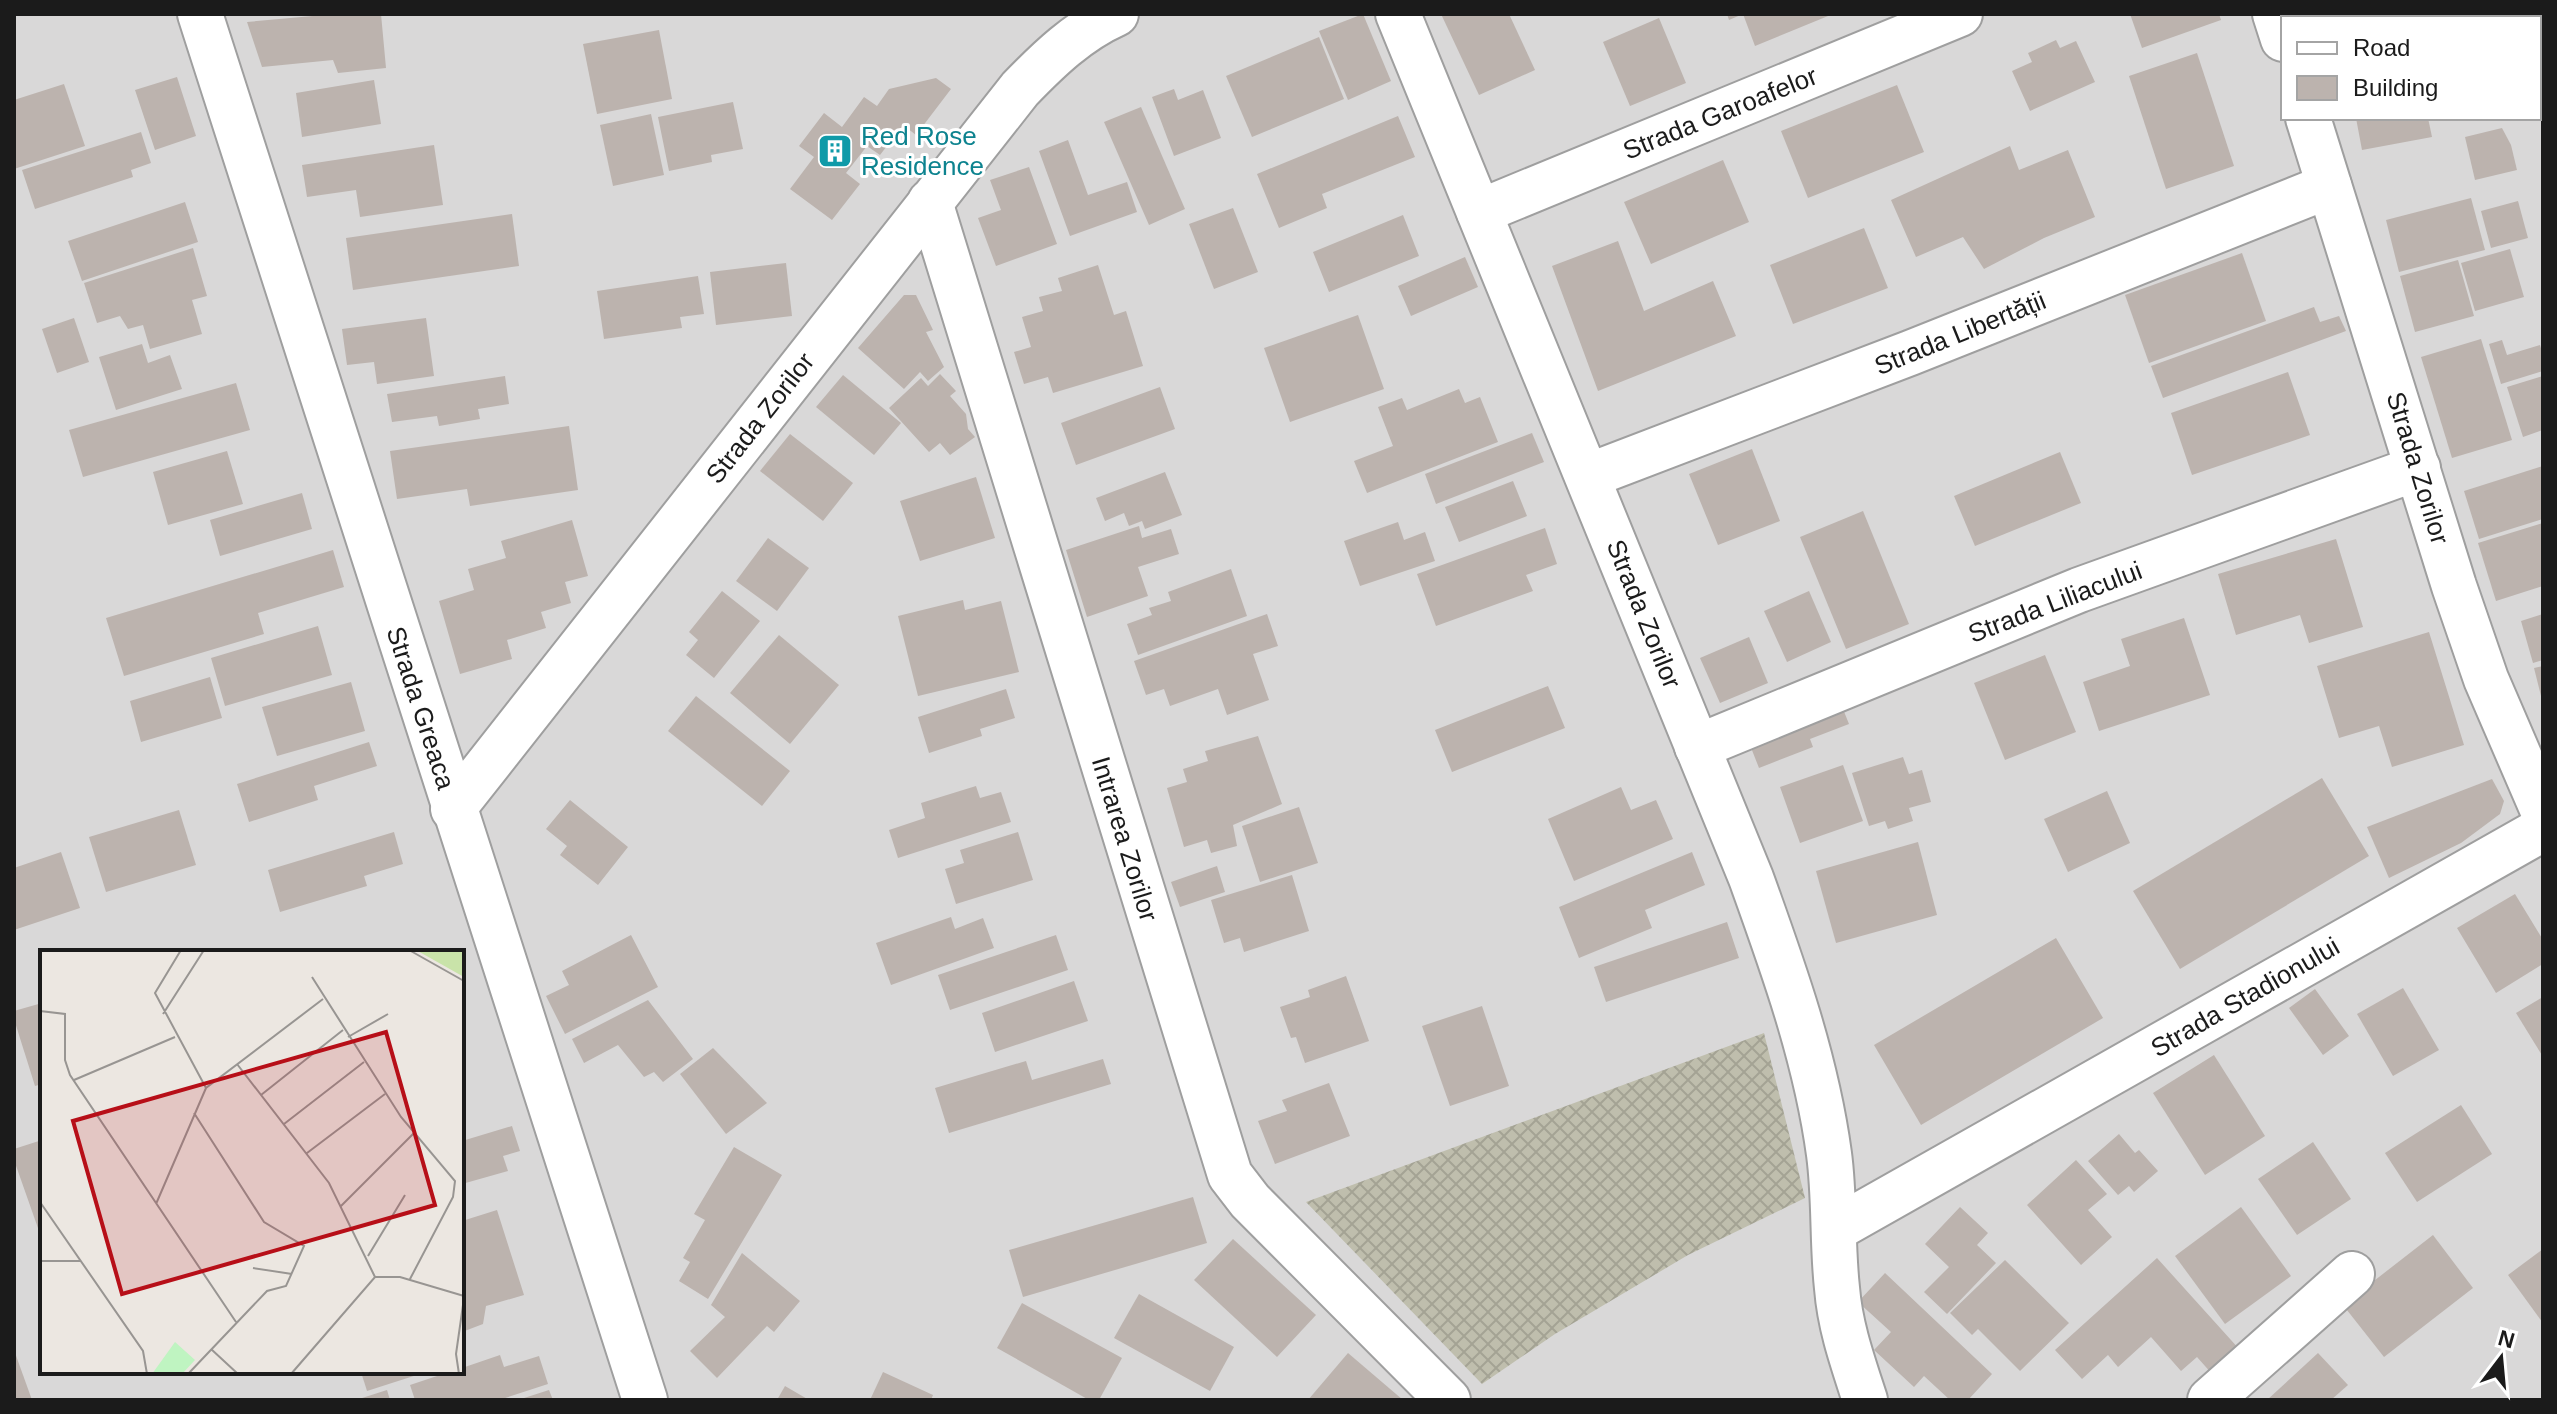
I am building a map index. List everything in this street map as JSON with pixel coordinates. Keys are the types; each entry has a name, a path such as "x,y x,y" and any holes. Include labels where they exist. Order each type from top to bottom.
{"street":[{"name":"Strada Greaca","path":"200,14 645,1400"},
{"name":"Strada Zorilor","path":"453,809 1073,25 1116,14"},
{"name":"Strada Zorilor","path":"1398,14 1751,878 1800,1020 1829,1153 1837,1288 1844,1338 1865,1400"},
{"name":"Strada Garoafelor","path":"1479,212 1960,14"},
{"name":"Strada Zorilor","path":"2309,120 2486,679 2543,811"},
{"name":"Strada Libertății","path":"1588,476 1910,353 2329,186"},
{"name":"Intrarea Zorilor","path":"930,202 1217,1142 1230,1175 1250,1201 1448,1400"},
{"name":"Strada Liliacului","path":"1697,747 2079,590 2418,468"},
{"name":"Strada Stadionului","path":"1835,1229 2543,829"},
{"path":"2210,1400 2352,1274"}],"shaded area":[{"path":"14,14 2543,14 2543,1400 14,1400"},
{"path":"1764,1033 1805,1198 1688,1255 1555,1334 1482,1384 1306,1202"}],"building":[{"path":"335,14 381,14 386,68 338,73 333,60 262,67 247,22"},
{"path":"1363,14 1391,81 1348,100 1319,31"},
{"path":"1441,14 1509,14 1535,70 1479,95"},
{"path":"1727,14 1743,14 1729,20"},
{"path":"1743,14 1833,14 1755,46"},
{"path":"2130,14 2219,14 2221,20 2142,48"},
{"path":"2321,14 2398,14 2398,16"},
{"path":"2495,14 2496,16 2403,16"},
{"path":"1659,18 1686,83 1630,106 1603,42"},
{"path":"659,30 672,99 597,114 583,44"},
{"path":"1319,37 1344,99 1252,137 1226,76"},
{"path":"2056,40 2060,48 2076,41 2095,82 2030,111 2012,71 2032,62 2028,53"},
{"path":"2197,53 2234,166 2166,189 2129,76"},
{"path":"177,77 196,136 155,150 135,90"},
{"name":"Red Rose Residence","path":"936,78 951,89 916,135 903,125 880,155 867,146 846,173 860,184 832,220 790,189 814,157 799,146 824,113 842,127 864,97 877,106 889,89"},
{"path":"374,80 381,124 302,137 296,93"},
{"path":"64,84 85,146 14,169 14,100"},
{"path":"1897,85 1924,152 1808,198 1781,131"},
{"path":"1174,89 1178,100 1203,90 1221,138 1174,156 1152,97"},
{"path":"733,102 743,149 711,155 712,162 669,171 658,117"},
{"path":"1141,107 1185,209 1149,225 1104,122"},
{"path":"651,114 664,175 613,186 600,125"},
{"path":"1398,116 1415,157 1322,194 1327,208 1279,228 1257,174"},
{"path":"2356,120 2428,120 2432,137 2362,150"},
{"path":"2502,128 2511,145 2517,170 2475,180 2465,137"},
{"path":"141,132 151,163 131,170 133,177 35,209 22,170"},
{"path":"1068,140 1088,195 1127,182 1137,212 1070,236 1039,151"},
{"path":"434,145 443,205 360,217 356,190 307,197 302,165"},
{"path":"2010,146 2019,170 2068,150 2095,217 2044,238 1984,269 1963,237 1916,257 1891,200"},
{"path":"1723,160 1749,222 1651,264 1624,202"},
{"path":"1029,167 1057,244 996,266 978,218 1001,210 990,180"},
{"path":"2471,198 2485,250 2399,272 2386,220"},
{"path":"2518,201 2528,238 2491,248 2481,211"},
{"path":"185,202 198,242 82,281 68,241"},
{"path":"1233,208 1258,272 1214,289 1189,224"},
{"path":"512,214 519,266 353,290 346,238"},
{"path":"1403,215 1419,256 1329,292 1313,252"},
{"path":"1864,228 1888,288 1793,324 1770,265"},
{"path":"1618,241 1644,311 1713,281 1736,336 1598,391 1552,266"},
{"path":"193,248 207,296 192,300 202,334 150,349 143,325 128,329 120,316 97,323 84,283"},
{"path":"2510,249 2524,297 2475,311 2461,263"},
{"path":"2242,253 2266,321 2149,363 2125,295"},
{"path":"1465,257 1478,287 1411,316 1398,286"},
{"path":"2458,260 2474,316 2415,332 2400,276"},
{"path":"786,263 792,316 716,325 710,272"},
{"path":"1098,265 1114,315 1126,311 1143,366 1053,393 1048,377 1024,384 1014,352 1031,347 1022,317 1043,311 1039,297 1062,291 1058,278"},
{"path":"698,276 704,314 680,317 682,328 604,339 597,291"},
{"path":"904,295 916,295 933,330 926,332 944,367 928,381 920,372 904,389 858,348"},
{"path":"2314,307 2320,322 2339,316 2346,331 2163,398 2151,366"},
{"path":"1358,315 1384,389 1290,422 1264,348"},
{"path":"74,318 89,362 57,373 42,329"},
{"path":"426,318 434,376 377,384 374,362 347,365 342,329"},
{"path":"2481,339 2512,440 2452,458 2421,357"},
{"path":"2502,340 2507,355 2540,345 2543,371 2501,384 2489,344"},
{"path":"142,344 148,363 170,355 182,389 116,410 99,357"},
{"path":"2288,372 2310,435 2192,475 2171,413"},
{"path":"940,374 956,391 950,396 966,414 968,429 975,437 950,455 940,443 929,452 889,408 921,378 928,386"},
{"path":"843,375 901,423 874,455 816,407"},
{"path":"505,376 509,404 478,409 480,419 439,426 437,416 392,422 387,394"},
{"path":"2543,376 2543,430 2523,437 2507,387"},
{"path":"236,383 250,430 83,477 69,430"},
{"path":"1160,387 1175,429 1076,465 1061,423"},
{"path":"1459,389 1465,403 1480,397 1498,442 1367,493 1354,461 1393,446 1378,407 1402,398 1407,410"},
{"path":"569,426 578,490 470,506 467,489 397,499 390,451"},
{"path":"1532,433 1544,462 1436,504 1425,474"},
{"path":"790,434 853,483 823,521 760,471"},
{"path":"1752,449 1780,521 1718,545 1689,474"},
{"path":"227,451 243,504 168,525 153,472"},
{"path":"2060,452 2081,503 1975,546 1954,496"},
{"path":"2543,466 2543,519 2479,539 2464,491"},
{"path":"1165,472 1182,515 1145,529 1142,521 1129,526 1124,513 1105,521 1096,498"},
{"path":"976,477 995,538 920,561 900,501"},
{"path":"1513,481 1527,516 1459,542 1445,507"},
{"path":"302,493 312,529 220,556 210,520"},
{"path":"1863,511 1909,624 1846,649 1800,537"},
{"path":"572,520 588,576 565,582 571,603 541,612 546,628 507,640 512,659 460,674 439,601 474,590 468,569 506,558 501,541"},
{"path":"1398,522 1404,540 1425,532 1435,561 1360,586 1344,541"},
{"path":"2543,523 2543,586 2496,601 2478,543"},
{"path":"1139,526 1142,538 1171,529 1179,554 1138,567 1148,596 1087,617 1066,550"},
{"path":"1545,528 1557,564 1526,575 1533,591 1436,626 1417,574"},
{"path":"768,538 809,568 777,611 736,581"},
{"path":"2336,539 2363,627 2309,643 2300,615 2236,635 2218,574"},
{"path":"333,550 344,587 258,613 264,634 124,676 106,618"},
{"path":"1231,569 1247,616 1138,655 1127,624 1152,615 1149,608 1171,601 1168,592"},
{"path":"722,591 760,621 714,678 686,655 698,640 689,632"},
{"path":"1809,591 1831,642 1787,662 1764,611"},
{"path":"963,600 965,610 1001,601 1019,672 918,696 898,616"},
{"path":"1267,614 1278,646 1253,654 1269,700 1227,715 1218,689 1170,706 1164,689 1146,695 1134,661"},
{"path":"2543,614 2543,660 2533,663 2521,621"},
{"path":"2184,618 2210,695 2099,731 2083,682 2130,666 2121,639"},
{"path":"318,626 332,675 225,706 211,658"},
{"path":"2429,632 2464,745 2392,767 2379,726 2339,738 2317,666"},
{"path":"779,635 839,685 790,744 730,693"},
{"path":"1749,637 1768,683 1720,703 1700,658"},
{"path":"2045,655 2076,732 2005,760 1974,683"},
{"path":"2543,666 2543,700 2542,700 2534,668"},
{"path":"210,677 222,718 141,742 130,701"},
{"path":"351,682 365,731 277,756 262,707"},
{"path":"1548,686 1565,728 1452,772 1435,730"},
{"path":"1006,689 1015,718 980,729 982,736 929,753 918,717"},
{"path":"696,696 790,771 762,806 668,731"},
{"path":"1841,704 1849,724 1810,739 1813,747 1759,768 1748,740"},
{"path":"1258,736 1282,804 1233,825 1237,846 1211,853 1207,840 1184,847 1167,788 1187,782 1183,769 1208,761 1205,751"},
{"path":"369,742 377,766 314,786 318,800 249,822 237,784"},
{"path":"1903,757 1909,774 1922,770 1931,802 1909,808 1913,821 1888,829 1885,821 1869,826 1852,773"},
{"path":"1843,765 1863,821 1800,843 1780,787"},
{"path":"2322,778 2369,856 2180,969 2133,891"},
{"path":"2492,779 2504,801 2500,814 2461,843 2389,878 2367,827"},
{"path":"976,786 980,798 1001,792 1011,822 898,858 889,830 925,818 921,803"},
{"path":"1621,787 1631,810 1656,800 1673,839 1574,881 1548,819"},
{"path":"2107,791 2130,843 2068,872 2044,819"},
{"path":"570,800 628,847 598,885 560,855 567,846 546,829"},
{"path":"1299,807 1318,863 1260,882 1242,826"},
{"path":"179,810 196,865 106,892 89,837"},
{"path":"394,832 403,864 364,876 367,886 280,912 268,870"},
{"path":"1018,832 1033,880 956,904 945,869 964,863 960,850"},
{"path":"1918,842 1937,915 1836,943 1816,871"},
{"path":"61,852 80,908 14,930 14,868"},
{"path":"1692,852 1705,885 1645,910 1652,928 1579,958 1559,907"},
{"path":"1217,866 1225,892 1180,907 1171,882"},
{"path":"1292,875 1309,931 1244,952 1240,938 1224,943 1211,900"},
{"path":"2515,894 2543,940 2543,964 2496,993 2457,928"},
{"path":"951,917 955,929 983,918 994,948 891,985 876,943"},
{"path":"1727,922 1739,958 1606,1002 1594,967"},
{"path":"631,935 658,987 565,1034 546,996 569,985 562,971"},
{"path":"1056,935 1068,970 950,1010 938,975"},
{"path":"2056,938 2103,1018 1921,1125 1874,1045"},
{"path":"1346,976 1369,1041 1305,1063 1296,1037 1291,1038 1280,1007 1310,997 1308,990"},
{"path":"1074,981 1088,1021 995,1052 982,1013"},
{"path":"2403,988 2439,1050 2393,1076 2357,1014"},
{"path":"2315,989 2349,1036 2323,1055 2289,1008"},
{"path":"2543,997 2543,1057 2516,1013"},
{"path":"648,1000 693,1059 663,1082 654,1072 644,1077 618,1045 584,1063 572,1039"},
{"path":"40,1004 40,1085 35,1086 14,1011"},
{"path":"1482,1006 1509,1086 1450,1106 1422,1026"},
{"path":"713,1048 767,1103 726,1134 680,1074"},
{"path":"2214,1055 2265,1136 2205,1175 2153,1093"},
{"path":"1103,1059 1111,1084 949,1133 935,1088 1026,1061 1032,1080"},
{"path":"1329,1083 1350,1136 1275,1164 1258,1121 1287,1111 1282,1100"},
{"path":"2461,1105 2492,1154 2417,1202 2385,1153"},
{"path":"512,1126 520,1151 503,1156 508,1171 464,1183 464,1140"},
{"path":"2119,1134 2135,1153 2139,1150 2158,1171 2134,1192 2129,1186 2118,1195 2088,1161"},
{"path":"40,1141 39,1231 14,1160 14,1149"},
{"path":"2313,1142 2351,1199 2297,1235 2258,1179"},
{"path":"734,1147 782,1175 708,1299 679,1281 690,1262 683,1258 705,1220 694,1214"},
{"path":"2076,1160 2107,1194 2088,1210 2112,1237 2081,1265 2027,1205"},
{"path":"1193,1197 1207,1243 1023,1297 1009,1250"},
{"path":"1960,1207 1988,1233 1977,1245 1996,1263 1947,1314 1924,1292 1949,1267 1925,1244"},
{"path":"2241,1207 2291,1276 2225,1324 2175,1256"},
{"path":"497,1210 524,1295 486,1306 483,1324 464,1331 464,1220"},
{"path":"2433,1235 2473,1288 2384,1357 2343,1305"},
{"path":"1233,1239 1316,1315 1277,1357 1194,1280"},
{"path":"2543,1249 2543,1323 2508,1275"},
{"path":"742,1253 800,1301 774,1332 767,1326 717,1378 690,1351 725,1317 711,1305"},
{"path":"2157,1258 2240,1350 2213,1375 2197,1357 2181,1371 2151,1337 2118,1367 2108,1355 2082,1379 2055,1350"},
{"path":"2005,1260 2069,1323 2020,1371 1978,1329 1972,1335 1950,1313"},
{"path":"1885,1273 1992,1374 1968,1400 1950,1400 1924,1376 1914,1387 1874,1350 1891,1332 1858,1302"},
{"path":"1139,1294 1234,1347 1210,1391 1114,1338"},
{"path":"1022,1303 1122,1358 1099,1400 1089,1400 997,1348"},
{"path":"14,1350 32,1400 14,1400"},
{"path":"1348,1353 1403,1400 1308,1400"},
{"path":"2318,1353 2348,1385 2331,1400 2267,1400"},
{"path":"500,1355 504,1367 539,1356 548,1384 499,1400 415,1400 410,1385 443,1374 464,1374 464,1367"},
{"path":"883,1372 933,1395 931,1400 870,1400"},
{"path":"362,1374 420,1374 367,1391"},
{"path":"785,1386 809,1400 777,1400"},
{"path":"387,1390 390,1400 359,1400 359,1399"},
{"path":"549,1390 553,1400 521,1400 521,1399"}],"place":[{"name":"Red Rose Residence","path":"835,151"}]}
